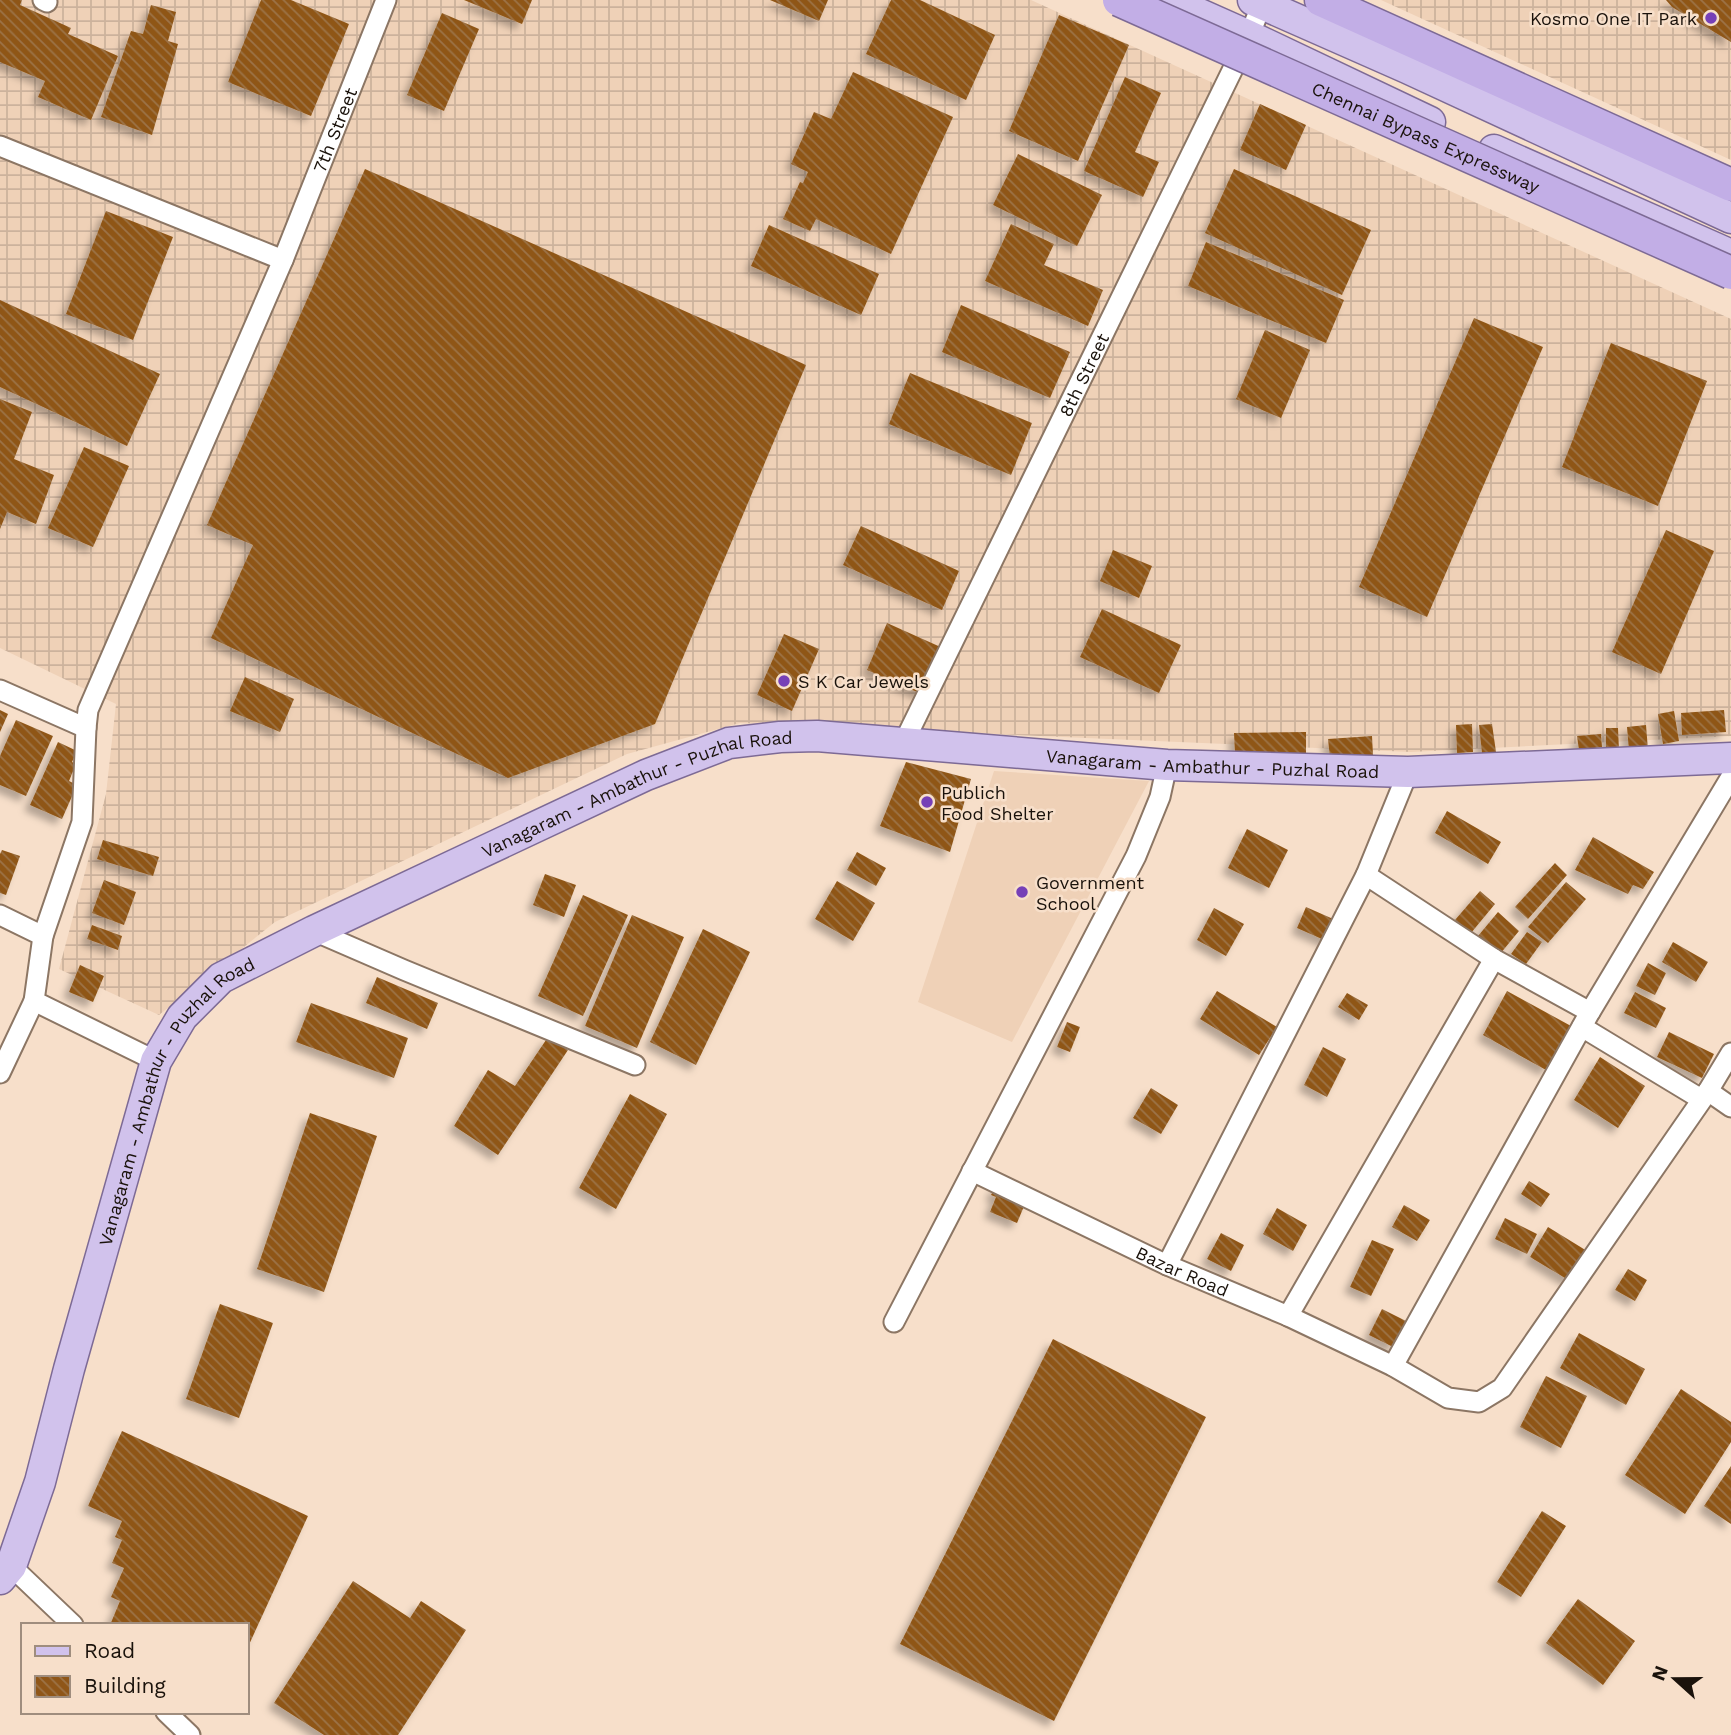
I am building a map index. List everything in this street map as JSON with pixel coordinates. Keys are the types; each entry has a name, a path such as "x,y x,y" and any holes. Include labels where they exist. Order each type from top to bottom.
{"highway":[{"name":"Chennai Bypass Expressway","path":"1119,0 1731,273"},
{"path":"1321,0 1731,185"}],"main road":[{"path":"1168,0 1409,113 1731,255"},
{"path":"1257,2 1407,68 1731,218"},
{"name":"Vanagaram - Ambathur - Puzhal Road","path":"6,1573 40,1482 156,1061 181,1017 221,978 314,930 646,775 729,743 817,736 1167,765 1408,772 1731,758"}],"street":[{"name":"7th Street","path":"0,1073 34,1001 43,936 82,822 88,710 283,260 386,0"},
{"name":"8th Street","path":"903,744 1249,36 1257,2"},
{"path":"0,146 283,260"},
{"path":"0,690 86,728"},
{"path":"894,1322 1136,856 1160,797 1167,765"},
{"path":"1167,1265 1366,875 1408,772"},
{"path":"1393,1366 1586,1019 1731,777"},
{"path":"1366,875 1704,1095 1731,1107"},
{"path":"0,915 43,936"},
{"path":"314,930 635,1065"},
{"path":"1289,1316 1494,959"},
{"path":"34,1001 156,1061"},
{"name":"Bazar Road","path":"972,1171 1167,1265 1289,1316 1393,1366 1448,1398 1479,1402 1502,1388 1731,1053"},
{"path":"6,1573 71,1623"},
{"path":"168,1714 190,1735"}],"shaded area":[{"path":"0,0 1031,0 1731,319 1731,736 1411,752 740,723 627,754 275,922 159,1015 59,969 106,794 116,704 0,648"},
{"path":"1381,0 1731,0 1731,160"},
{"name":"Government School","path":"994,771 1149,781 1012,1042 918,1002"}],"building":[{"path":"0,0 22,0 20,5 71,28 68,34 118,56 91,120 38,97 45,81 0,62"},
{"path":"261,0 291,0 349,24 311,116 228,82"},
{"path":"464,0 532,0 522,24"},
{"path":"770,0 828,0 819,21"},
{"path":"891,0 920,0 995,35 966,100 866,54"},
{"name":"Kosmo One IT Park","path":"1666,0 1731,0 1731,42 1672,7"},
{"path":"151,5 176,12 168,41 178,44 152,135 101,117 131,31 143,34"},
{"path":"442,13 479,29 444,111 407,95"},
{"path":"1059,15 1129,45 1078,161 1009,131"},
{"path":"853,72 953,117 891,254 816,219 810,231 783,219 800,182 803,183 808,172 791,164 814,112 831,119"},
{"path":"1125,77 1161,93 1135,152 1159,162 1143,197 1084,171"},
{"path":"1260,104 1306,125 1286,170 1240,150"},
{"path":"1018,154 1102,195 1077,246 993,205"},
{"path":"365,169 806,365 655,724 508,778 211,638 253,545 207,525"},
{"path":"1234,169 1371,230 1342,295 1205,233"},
{"path":"106,211 173,237 133,340 66,314"},
{"path":"1011,224 1054,244 1044,265 1103,290 1088,326 985,281"},
{"path":"769,225 879,274 861,315 751,266"},
{"path":"1206,242 1344,300 1326,343 1188,286"},
{"path":"0,300 160,374 127,446 0,387"},
{"path":"961,305 1070,352 1050,398 942,352"},
{"path":"1474,318 1543,347 1427,617 1359,587"},
{"path":"1265,330 1310,350 1281,418 1236,399"},
{"path":"1611,343 1707,381 1658,506 1562,467"},
{"path":"910,373 1032,423 1011,475 889,424"},
{"path":"0,399 32,412 14,459 54,475 36,524 7,512 0,529"},
{"path":"84,447 129,466 93,547 48,528"},
{"path":"861,526 959,571 942,610 843,565"},
{"path":"1666,530 1714,551 1661,674 1612,652"},
{"path":"1113,550 1152,566 1139,598 1100,581"},
{"path":"1102,609 1181,645 1159,693 1080,657"},
{"path":"887,623 945,649 924,695 867,670"},
{"name":"S K Car Jewels","path":"784,634 819,649 792,711 757,695"},
{"path":"245,677 294,699 280,732 230,711"},
{"path":"0,710 8,714 0,732"},
{"path":"1724,710 1726,732 1682,735 1681,713"},
{"path":"1674,711 1679,741 1663,744 1658,714"},
{"path":"16,720 53,736 26,796 0,785 0,756"},
{"path":"1472,724 1473,752 1457,753 1456,725"},
{"path":"1492,724 1496,752 1482,753 1479,725"},
{"path":"1646,725 1648,750 1629,751 1627,727"},
{"path":"1606,728 1618,728 1619,750 1606,751"},
{"path":"1306,732 1306,753 1235,754 1234,733"},
{"path":"1601,734 1602,747 1579,750 1577,736"},
{"path":"1372,736 1373,755 1330,758 1328,739"},
{"path":"58,742 77,751 72,762 76,764 69,781 77,785 62,819 30,805"},
{"name":"Publich Food Shelter","path":"906,762 971,779 950,852 880,826"},
{"path":"1447,811 1501,842 1488,864 1435,833"},
{"path":"1247,829 1288,850 1269,888 1228,868"},
{"path":"1593,837 1654,872 1643,889 1633,885 1628,894 1575,870"},
{"path":"103,840 159,857 153,876 97,859"},
{"path":"2,850 20,856 6,895 0,893"},
{"path":"857,852 886,868 876,886 847,870"},
{"path":"1555,863 1567,875 1528,919 1515,907"},
{"path":"545,874 576,885 564,917 533,905"},
{"path":"104,880 136,892 124,925 92,913"},
{"path":"837,881 875,903 853,941 815,919"},
{"path":"1566,882 1586,899 1548,943 1528,927"},
{"path":"1480,891 1495,904 1471,933 1455,920"},
{"path":"583,895 628,915 583,1016 538,996"},
{"path":"1306,907 1340,922 1331,943 1297,928"},
{"path":"1214,908 1244,924 1226,956 1197,940"},
{"path":"1498,912 1519,931 1500,954 1478,936"},
{"path":"632,915 684,937 637,1048 585,1026"},
{"path":"92,925 122,936 118,950 87,939"},
{"path":"703,929 750,952 696,1065 650,1042"},
{"path":"1527,932 1542,942 1526,964 1511,954"},
{"path":"1673,942 1708,962 1696,982 1662,962"},
{"path":"1648,963 1666,973 1655,995 1636,986"},
{"path":"80,965 104,976 93,1002 69,992"},
{"path":"377,977 438,1003 427,1029 366,1003"},
{"path":"1217,991 1277,1027 1259,1055 1200,1019"},
{"path":"1507,991 1571,1026 1546,1070 1483,1035"},
{"path":"1635,992 1666,1008 1656,1028 1624,1013"},
{"path":"1347,993 1368,1005 1359,1020 1338,1007"},
{"path":"311,1003 408,1038 394,1078 296,1042"},
{"path":"1067,1022 1080,1027 1070,1052 1057,1047"},
{"path":"1669,1032 1714,1054 1702,1078 1657,1057"},
{"path":"548,1037 568,1050 498,1155 454,1126 488,1070 515,1086"},
{"path":"1323,1047 1346,1059 1327,1097 1304,1085"},
{"path":"1600,1057 1645,1086 1618,1128 1574,1100"},
{"path":"1151,1088 1178,1105 1161,1134 1133,1118"},
{"path":"630,1094 667,1114 616,1209 579,1188"},
{"path":"310,1113 377,1136 324,1292 257,1269"},
{"path":"1529,1181 1550,1194 1541,1207 1521,1194"},
{"path":"996,1185 1027,1199 1017,1223 990,1212 996,1197 991,1195"},
{"path":"1404,1205 1430,1220 1417,1241 1392,1227"},
{"path":"1277,1208 1307,1225 1293,1251 1263,1234"},
{"path":"1505,1218 1537,1234 1527,1254 1495,1239"},
{"path":"1548,1227 1587,1251 1570,1281 1530,1257"},
{"path":"1221,1233 1244,1245 1231,1271 1207,1259"},
{"path":"1372,1240 1394,1249 1371,1296 1350,1287"},
{"path":"1628,1269 1647,1280 1635,1301 1615,1290"},
{"path":"220,1304 273,1323 239,1418 186,1399"},
{"path":"1382,1309 1406,1321 1393,1347 1369,1335"},
{"path":"1579,1333 1645,1369 1626,1405 1560,1368"},
{"path":"1053,1339 1206,1417 1054,1721 900,1644"},
{"path":"1546,1376 1587,1396 1561,1448 1520,1427"},
{"path":"1681,1389 1731,1422 1731,1442 1685,1514 1625,1475"},
{"path":"122,1431 308,1516 248,1647 248,1623 111,1623 120,1601 111,1597 124,1568 112,1563 122,1540 115,1537 122,1521 88,1506"},
{"path":"1731,1466 1731,1524 1704,1506"},
{"path":"1542,1511 1566,1526 1521,1597 1497,1582"},
{"path":"353,1581 410,1618 421,1601 466,1630 398,1735 324,1735 274,1703"},
{"path":"1578,1599 1635,1641 1603,1685 1546,1643"}],"place":[{"name":"Kosmo One IT Park","path":"1711,18"},
{"name":"S K Car Jewels","path":"784,681"},
{"name":"Publich Food Shelter","path":"927,802"},
{"name":"Government School","path":"1022,892"}]}
